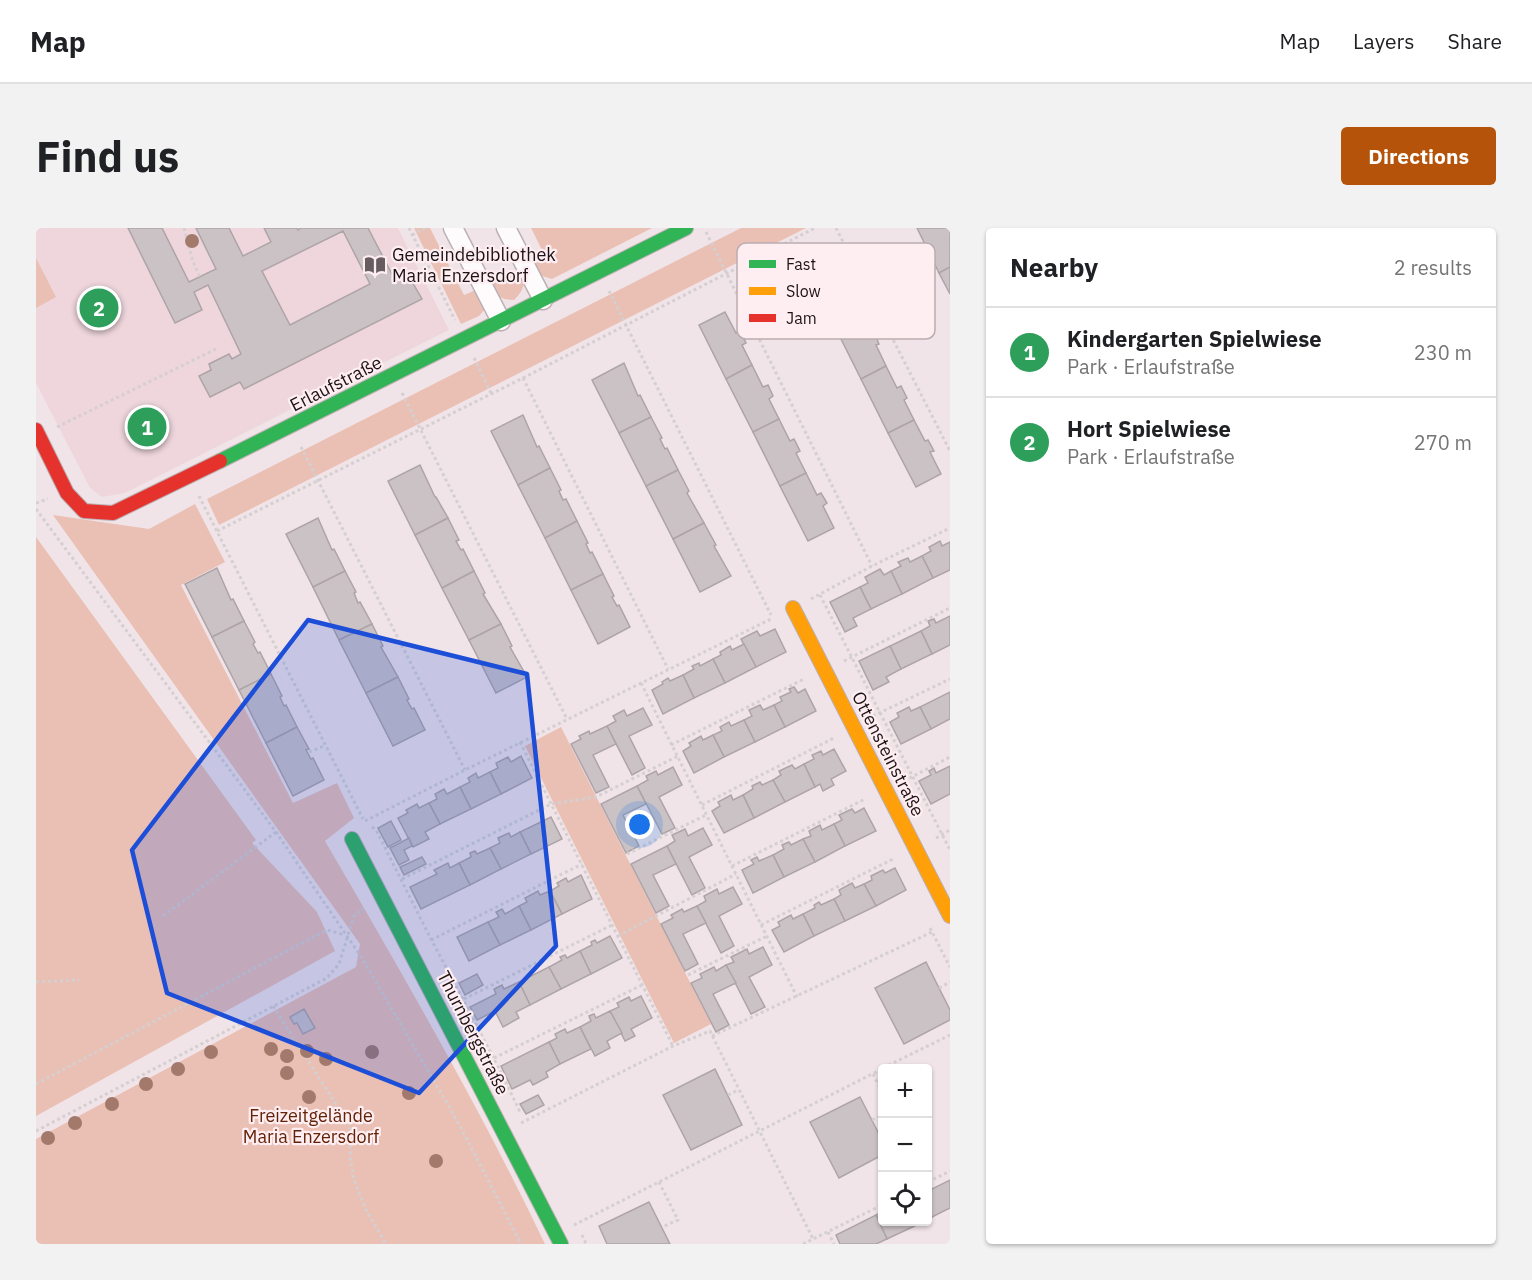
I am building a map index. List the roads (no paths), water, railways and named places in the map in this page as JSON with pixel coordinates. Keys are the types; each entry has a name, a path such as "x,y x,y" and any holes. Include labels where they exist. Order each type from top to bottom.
{"street":[{"path":"453,228 501,321"},
{"path":"506,228 543,300"},
{"name":"Erlaufstraße","path":"38,433 67,493 84,511 113,513 291,427 686,228"},
{"name":"Ottensteinstraße","path":"793,608 950,916"},
{"name":"Thurnbergstraße","path":"352,839 559,1239"}],"place":[{"name":"Gemeindebibliothek Maria Enzersdorf","path":"375,265"},
{"name":"Hort Spielwiese","path":"99,308"},
{"name":"Kindergarten Spielwiese","path":"147,427"}],"park label":[{"name":"Freizeitgelände Maria Enzersdorf","path":"311,1126"}]}
